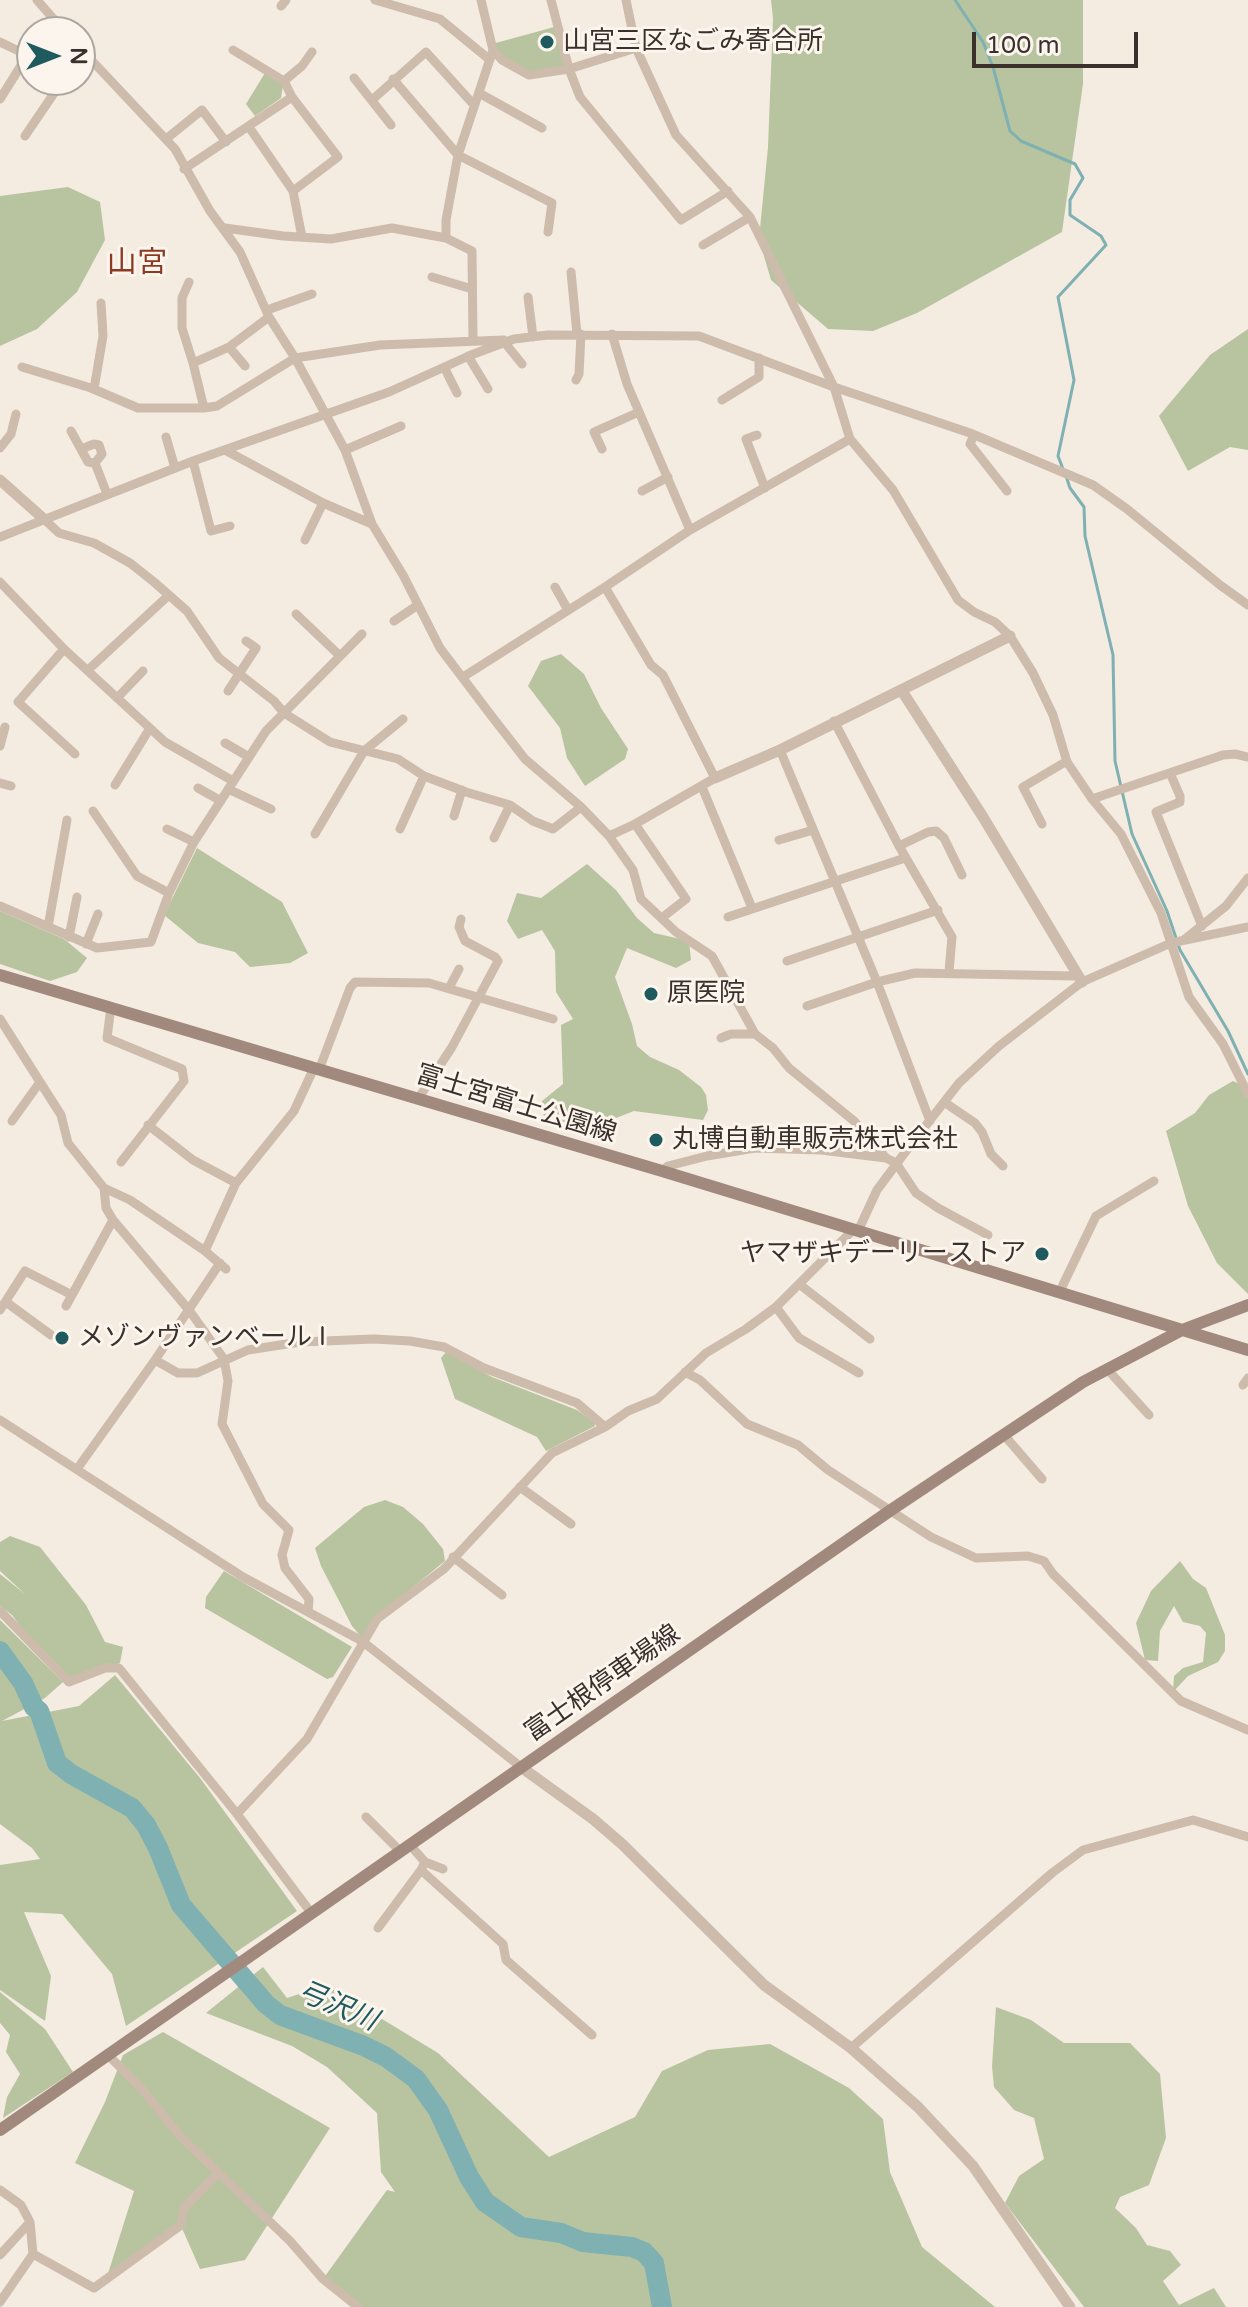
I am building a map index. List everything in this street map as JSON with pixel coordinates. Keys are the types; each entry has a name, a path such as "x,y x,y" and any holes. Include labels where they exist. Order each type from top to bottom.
{"main road":[{"name":"富士宮富士公園線","path":"0,975 662,1171 1248,1350"},
{"name":"富士根停車場線","path":"0,2130 891,1510 1004,1435 1107,1369 1182,1330 1248,1305"}],"street":[{"path":"37,0 50,16"},
{"path":"375,0 440,19 491,55 529,75 569,69 636,48"},
{"path":"446,238 446,220 458,155 491,55 481,0"},
{"path":"551,0 569,69 580,97 681,220 728,191"},
{"path":"626,0 636,48 676,135 750,217 834,387 850,439 893,490 958,600 995,622 1010,636 1053,715 1067,761 1092,799 1121,834 1161,913 1189,997 1223,1044 1248,1094"},
{"path":"233,50 284,81 292,97 338,157 293,191"},
{"path":"284,81 302,66 312,52"},
{"path":"372,100 426,52 474,105"},
{"path":"96,67 175,149 210,211 240,252 268,314 345,450 372,524 403,575 440,648 525,759 581,807 609,836 633,870 641,899 676,932 712,956 755,1034 773,1048 789,1068 854,1121 886,1158"},
{"path":"0,99 16,73"},
{"path":"354,78 391,125"},
{"path":"393,79 458,155 552,203 548,232"},
{"path":"479,93 542,128"},
{"path":"25,136 52,96"},
{"path":"184,169 292,97"},
{"path":"166,139 202,110 226,142"},
{"path":"249,127 293,191 302,237"},
{"path":"703,245 750,217"},
{"path":"225,228 331,239 392,228 446,238 472,251 473,340"},
{"path":"571,272 579,334 579,374 576,380"},
{"path":"432,277 472,289"},
{"path":"189,282 182,298 182,328 204,408"},
{"path":"193,363 229,347 268,314 312,294"},
{"path":"528,297 533,337"},
{"path":"94,389 103,336 101,303"},
{"path":"0,537 193,461 389,392 509,341 579,334 699,336 974,435 1093,485 1248,605"},
{"path":"612,334 627,384 690,530"},
{"path":"22,367 94,389 138,408 204,408 217,406 295,358 380,345 509,341"},
{"path":"509,341 522,364"},
{"path":"229,347 245,366"},
{"path":"468,356 488,389"},
{"path":"722,400 759,377 759,358"},
{"path":"444,367 457,393"},
{"path":"602,449 594,432 639,412"},
{"path":"0,448 11,434 16,414"},
{"path":"345,450 401,426"},
{"path":"71,431 88,462 95,463"},
{"path":"757,435 746,439 765,488"},
{"path":"974,435 970,444 1007,491"},
{"path":"166,437 175,468"},
{"path":"463,677 690,530 850,439"},
{"path":"81,449 99,445 102,454 95,463"},
{"path":"225,450 323,503 372,524"},
{"path":"193,461 211,531 230,526"},
{"path":"95,463 107,494"},
{"path":"642,491 668,477"},
{"path":"0,480 59,533 94,543 130,563 187,611 219,658 274,701 284,713 330,742 398,759 424,776 510,805 533,821 553,829 581,807"},
{"path":"305,540 323,503"},
{"path":"0,582 64,649 165,742 271,809"},
{"path":"555,587 568,610"},
{"path":"605,587 651,665 663,675 715,778"},
{"path":"88,670 169,595"},
{"path":"394,621 418,605"},
{"path":"296,614 339,655"},
{"path":"0,906 97,948 151,942 169,893 194,842 266,731 362,634"},
{"path":"609,836 715,778 780,750 1010,636"},
{"path":"228,691 256,648 246,641"},
{"path":"64,649 18,702 75,754"},
{"path":"117,698 143,671"},
{"path":"902,691 983,817 1079,979"},
{"path":"315,834 364,751 403,719"},
{"path":"834,721 905,858 952,937 949,972"},
{"path":"0,746 5,727"},
{"path":"115,785 150,728"},
{"path":"225,743 249,757"},
{"path":"780,750 877,982 930,1121"},
{"path":"1092,799 1223,755 1248,757"},
{"path":"1042,824 1023,787 1067,761"},
{"path":"1170,773 1180,802 1156,812 1202,926"},
{"path":"400,829 424,776"},
{"path":"0,783 11,786"},
{"path":"702,787 752,908"},
{"path":"198,788 221,801"},
{"path":"454,816 462,790"},
{"path":"494,838 510,805"},
{"path":"93,811 137,876 169,893"},
{"path":"48,927 67,820"},
{"path":"635,824 686,899 663,917"},
{"path":"167,829 194,842"},
{"path":"779,840 813,830"},
{"path":"899,846 936,831 944,838 962,875"},
{"path":"728,917 905,858"},
{"path":"1183,941 1226,906 1248,878"},
{"path":"69,937 77,897"},
{"path":"787,961 938,910"},
{"path":"86,944 98,914"},
{"path":"418,1099 445,1059 498,961 465,941 459,927 461,919"},
{"path":"237,1814 307,1739 377,1619 444,1569 552,1453 605,1427 628,1411 657,1399 706,1353 776,1307 856,1230 877,1190 896,1163 959,1083 999,1046 1079,979 1171,943 1248,927"},
{"path":"449,988 459,969"},
{"path":"807,1006 877,982 915,973 1079,979"},
{"path":"205,1251 236,1183 294,1111 317,1069 355,982 429,983 553,1019"},
{"path":"111,1007 107,1038 182,1069 184,1081 121,1162"},
{"path":"0,1019 61,1115 68,1143 104,1188 130,1200 223,1266 77,1469"},
{"path":"721,1038 731,1034 755,1034"},
{"path":"12,1121 40,1082"},
{"path":"944,1102 975,1123 991,1154 1003,1166"},
{"path":"148,1125 193,1160 236,1183"},
{"path":"662,1171 668,1166 755,1148 821,1150 886,1158 896,1163 916,1193 988,1235"},
{"path":"1060,1291 1096,1216 1154,1181"},
{"path":"104,1188 106,1208 113,1220 189,1310 224,1359 228,1381 222,1424 263,1504 289,1530 282,1555 285,1568 309,1599 308,1612"},
{"path":"66,1306 113,1220"},
{"path":"51,1335 3,1306 25,1271 72,1295"},
{"path":"799,1284 870,1339"},
{"path":"776,1307 799,1338 859,1373"},
{"path":"155,1360 178,1373 197,1373 248,1350 300,1342 410,1341 444,1347 484,1368 577,1403 605,1427"},
{"path":"1107,1369 1149,1415"},
{"path":"685,1372 700,1380 747,1424 798,1445 828,1470 931,1537 976,1558 1028,1556 1044,1561 1053,1574 1181,1701 1248,1730"},
{"path":"0,1420 243,1577 362,1641 521,1767 593,1819 764,1985 851,2048 918,2107 973,2166 1070,2307"},
{"path":"1004,1435 1042,1479"},
{"path":"520,1487 571,1524"},
{"path":"453,1557 502,1595"},
{"path":"0,1611 69,1682 105,1668 119,1668 237,1814 312,1914"},
{"path":"366,1817 406,1848 503,1944 506,1960 592,2035"},
{"path":"851,2048 1052,1873 1083,1850 1193,1820 1248,1837"},
{"path":"423,1866 443,1869"},
{"path":"378,1928 423,1866"},
{"path":"108,2055 141,2088 181,2137 290,2241 323,2279 358,2307"},
{"path":"33,2254 94,2288 181,2225 184,2208 218,2173"},
{"path":"0,2190 21,2205 30,2222 33,2254 0,2302"},
{"path":"0,2255 30,2222"}],"green space":[{"path":"771,0 1083,0 1083,84 1062,232 917,313 873,331 828,329 771,280 759,239 768,147"},
{"path":"558,26 569,69 529,75 502,60 492,44"},
{"path":"265,73 283,85 281,98 255,116 246,104"},
{"path":"68,187 100,202 105,240 77,292 37,329 0,346 0,196"},
{"path":"1248,329 1248,450 1230,447 1188,471 1159,416 1210,355"},
{"path":"561,654 584,674 601,708 628,749 625,759 585,786 567,758 560,728 528,686 541,661"},
{"path":"197,848 282,902 308,953 290,963 250,967 235,952 198,943 164,915"},
{"path":"587,864 616,890 637,918 654,933 689,941 691,960 676,968 627,948 615,977 637,1046 650,1057 679,1070 701,1087 706,1095 708,1110 703,1120 634,1111 603,1123 544,1119 542,1101 563,1084 561,1025 573,1019 556,992 555,951 542,930 518,939 507,921 517,893 541,898"},
{"path":"0,911 64,939 87,958 77,972 50,981 0,964"},
{"path":"1233,1081 1248,1088 1248,1294 1217,1263 1188,1206 1166,1131 1195,1113 1209,1095"},
{"path":"446,1352 492,1377 577,1410 595,1426 546,1451 537,1437 455,1399 441,1358"},
{"path":"385,1500 403,1507 423,1524 443,1549 445,1561 375,1618 362,1638 352,1626 315,1548 364,1507"},
{"path":"10,1536 40,1547 86,1605 105,1642 123,1647 120,1663 69,1679 33,1644 12,1615 0,1606 0,1574 25,1594 0,1571 0,1542"},
{"path":"1180,1561 1193,1579 1206,1588 1225,1635 1225,1651 1218,1662 1188,1676 1173,1692 1174,1676 1183,1668 1203,1662 1206,1633 1200,1626 1183,1622 1174,1606 1160,1631 1158,1661 1145,1660 1136,1623 1151,1591"},
{"path":"224,1571 352,1647 333,1677 327,1679 205,1608 206,1597"},
{"path":"0,1620 63,1682 45,1698 2,1721 79,1706 115,1675 200,1778 297,1911 126,2026 112,1974 62,1914 24,1912 51,1976 45,2021 0,1990 0,1865 40,1859 32,1848 0,1824"},
{"path":"263,1967 287,1998 326,1985 438,2053 549,2157 635,2117 662,2071 708,2050 770,2044 849,2088 883,2119 890,2172 922,2247 995,2307 358,2307 323,2279 387,2190 395,2192 381,2172 377,2113 327,2067 292,2046 206,2013"},
{"path":"0,1992 45,2029 73,2072 3,2118 7,2097 20,2074 6,2052 10,2035 0,2023"},
{"path":"996,2007 1031,2020 1064,2043 1130,2043 1160,2074 1166,2138 1149,2185 1120,2197 1115,2208 1136,2228 1147,2245 1170,2251 1181,2265 1163,2281 1179,2305 1214,2288 1226,2307 1084,2307 1005,2203 1019,2176 1044,2159 1034,2118 1014,2110 994,2087 992,2066"},
{"path":"163,2032 330,2128 245,2260 200,2269 181,2226 106,2280 134,2191 75,2163 105,2102 123,2055"}],"waterway":[{"path":"955,0 983,42 1010,131 1021,141 1075,164 1083,178 1070,200 1070,215 1101,236 1106,245 1058,297 1074,380 1058,456 1063,469"},
{"path":"1066,476 1070,488 1084,507 1085,536 1113,655 1115,761 1132,834 1167,911 1180,950 1228,1031 1248,1074"},
{"name":"弓沢川","path":"0,1651 39,1711 57,1763 132,1808 146,1825 158,1848 181,1905 266,2004 280,2015 364,2046 386,2057 416,2079 438,2110 469,2177 485,2202 521,2227 561,2233 583,2242 632,2247 644,2252 654,2263 662,2307"}],"place":[{"name":"山宮三区なごみ寄合所","path":"547,42"},
{"name":"原医院","path":"651,994"},
{"name":"丸博自動車販売株式会社","path":"656,1140"},
{"name":"ヤマザキデーリーストア","path":"1042,1254"},
{"name":"メゾンヴァンベール I","path":"62,1338"}],"district":[{"name":"山宮","path":"137,264"}]}
